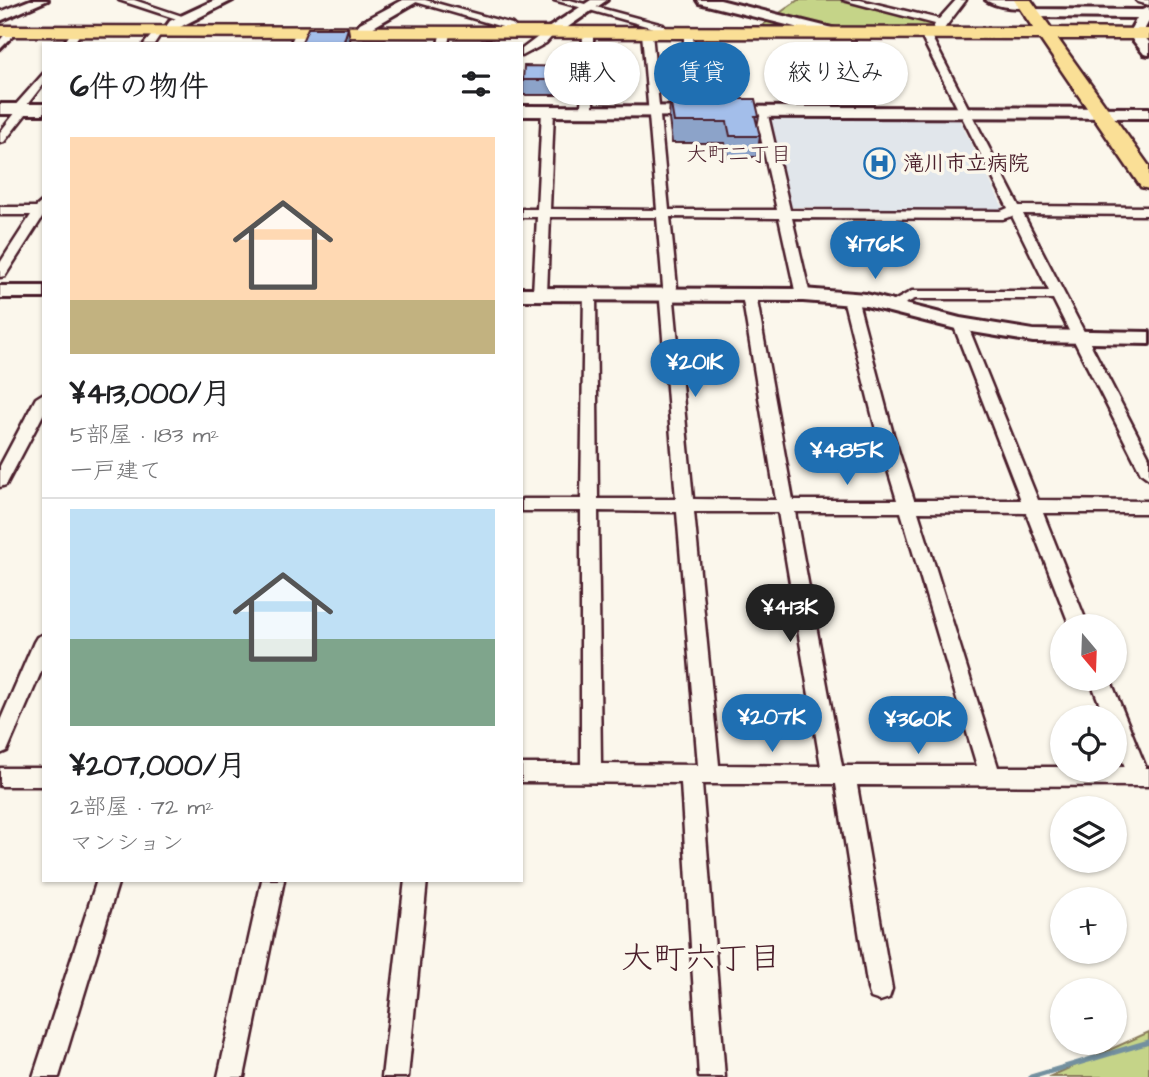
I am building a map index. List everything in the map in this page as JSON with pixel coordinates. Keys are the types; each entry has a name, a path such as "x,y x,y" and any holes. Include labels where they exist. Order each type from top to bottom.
{"highway":[{"path":"1026,6 1149,182"},
{"path":"6,31 73,38 444,38 517,33 839,34 934,30 1142,34"}],"street":[{"path":"0,17 41,0"},
{"path":"124,0 186,19"},
{"path":"158,36 175,24 226,0"},
{"path":"367,36 365,26 413,0 509,26 517,33"},
{"path":"559,0 594,4 660,26 665,33"},
{"path":"704,0 771,11 839,34"},
{"path":"848,0 934,30"},
{"path":"934,30 961,0"},
{"path":"993,0 1026,6 1148,9"},
{"path":"1141,0 1148,9"},
{"path":"523,52 594,4"},
{"path":"1148,9 1142,34 1149,51"},
{"path":"744,33 771,11"},
{"path":"934,30 965,112 1149,473"},
{"path":"0,46 6,31"},
{"path":"587,111 588,33"},
{"path":"647,33 686,505 712,1077"},
{"path":"688,33 690,54 706,64 714,111"},
{"path":"0,140 42,79"},
{"path":"0,109 42,109"},
{"path":"523,111 1149,113"},
{"path":"548,111 544,213 531,294 803,295 850,298 894,305 960,324 1033,337 1149,338"},
{"path":"761,111 803,295"},
{"path":"0,211 42,209"},
{"path":"0,273 42,209"},
{"path":"523,213 1003,215 1015,210 1149,211"},
{"path":"0,292 42,292"},
{"path":"589,294 592,774"},
{"path":"749,295 786,505 880,989"},
{"path":"894,305 912,295 1057,295"},
{"path":"850,298 885,434 991,778"},
{"path":"960,324 1074,614"},
{"path":"0,481 42,402"},
{"path":"523,505 1149,507"},
{"path":"0,745 42,647"},
{"path":"523,774 1144,777 1105,691"},
{"path":"0,777 42,777"},
{"path":"46,1077 107,882"},
{"path":"231,1077 273,882"},
{"path":"395,1077 416,882"}],"shaded area":[{"name":"滝川市立病院","path":"769,119 959,119 1004,209 790,207"}],"green space":[{"path":"798,0 844,0 935,21 930,28 760,27"},
{"path":"1149,1032 1149,1077 1049,1077 1098,1055 1127,1055 1127,1042"}],"building":[{"path":"308,28 348,28 344,42 302,42"},
{"path":"524,66 544,66 544,80 523,80"},
{"path":"750,99 755,99 759,116 755,116 760,136 730,136 727,122 674,122 671,105 750,105"}],"waterway":[{"path":"1031,1077 1149,1042"}],"place":[{"name":"滝川市立病院","path":"880,163"}],"district":[{"name":"大町二丁目","path":"739,154"},
{"name":"大町六丁目","path":"701,958"}]}
